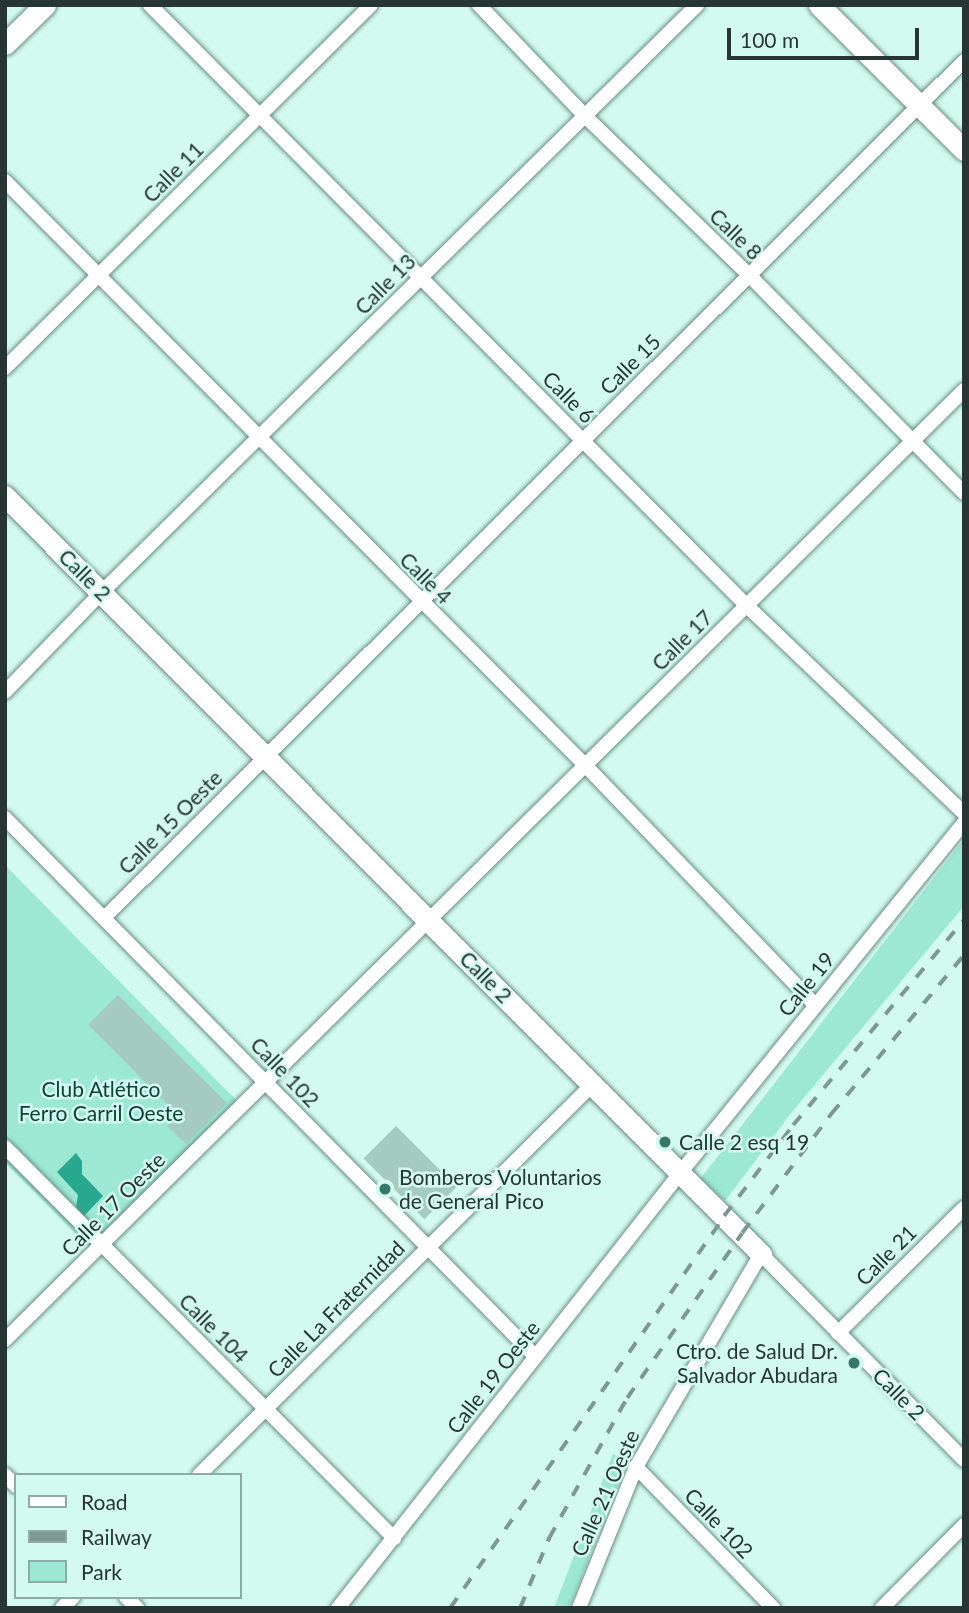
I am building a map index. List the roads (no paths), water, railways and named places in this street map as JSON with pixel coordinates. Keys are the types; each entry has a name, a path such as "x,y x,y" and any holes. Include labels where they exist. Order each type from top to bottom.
{"street":[{"path":"5,44 44,5"},
{"name":"Calle 6","path":"150,5 746,605 964,813"},
{"name":"Calle 11","path":"5,368 371,5"},
{"name":"Calle 8","path":"479,5 585,116 749,275 964,493"},
{"name":"Calle 13","path":"5,692 102,592 697,5"},
{"path":"819,5 964,150"},
{"name":"Calle 15","path":"266,756 964,61"},
{"name":"Calle 4","path":"5,181 585,765 815,1005"},
{"name":"Calle 17","path":"429,920 964,390"},
{"name":"Calle 2","path":"5,496 681,1172 964,1460"},
{"name":"Calle 15 Oeste","path":"104,918 266,756"},
{"name":"Calle 102","path":"5,818 535,1356"},
{"name":"Calle 19","path":"681,1172 964,822"},
{"name":"Calle 17 Oeste","path":"5,1340 429,920"},
{"name":"Calle La Fraternidad","path":"200,1473 593,1084"},
{"name":"Calle 104","path":"5,1147 394,1538"},
{"name":"Calle 19 Oeste","path":"338,1608 681,1172"},
{"name":"Calle 21","path":"838,1333 964,1208"},
{"name":"Calle 21 Oeste","path":"579,1608 636,1467 761,1254"},
{"name":"Calle 102","path":"636,1467 772,1608"},
{"path":"881,1608 964,1525"}],"railway":[{"path":"450,1608 724,1216 793,1125 964,920"},
{"path":"520,1608 549,1538 627,1398 742,1233 831,1114 964,955"}],"place":[{"name":"Calle 2 esq 19","path":"665,1142"},
{"name":"Bomberos Voluntarios de General Pico","path":"385,1189"},
{"name":"Ctro. de Salud Dr. Salvador Abudara","path":"854,1363"}],"park label":[{"name":"Club Atlético Ferro Carril Oeste","path":"101,1101"}]}
